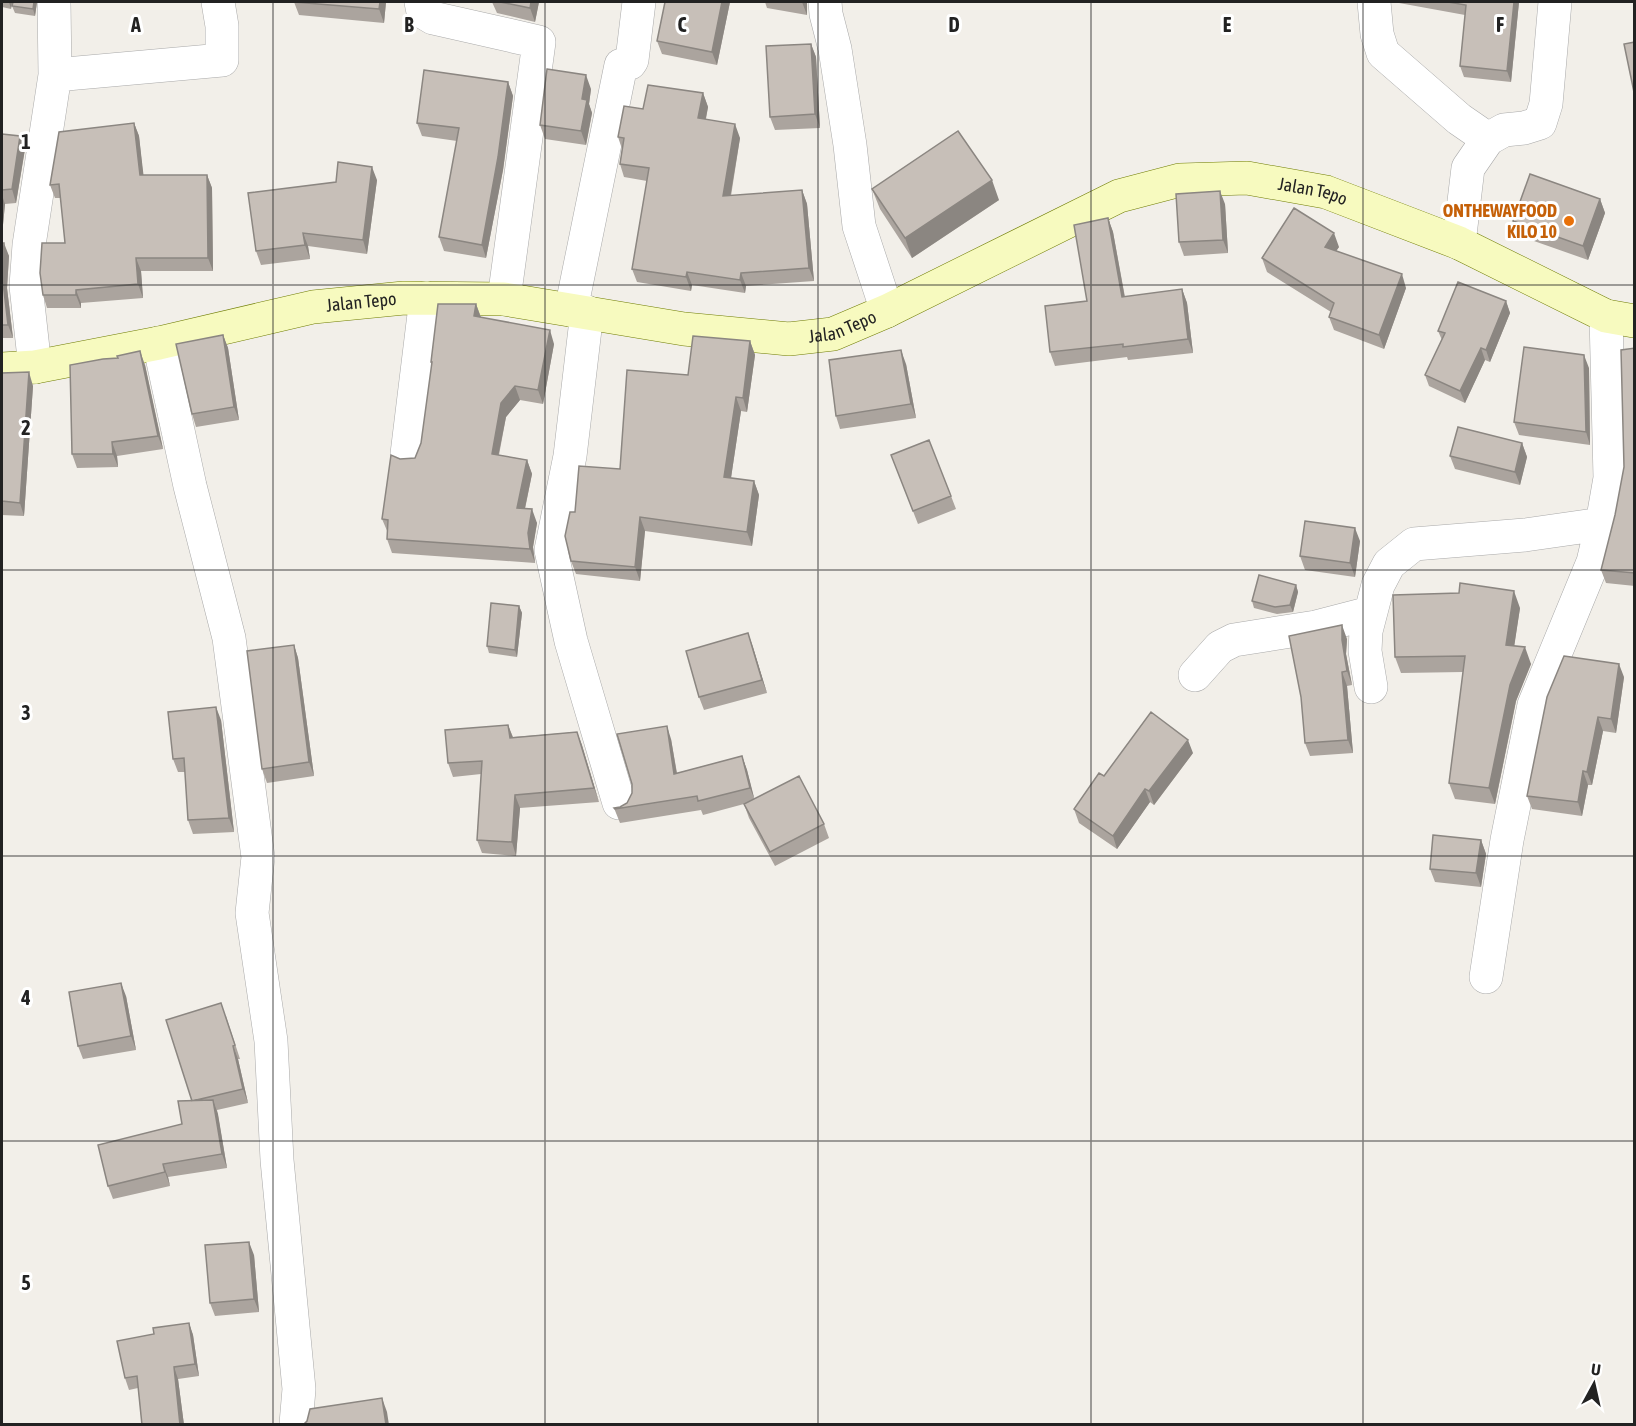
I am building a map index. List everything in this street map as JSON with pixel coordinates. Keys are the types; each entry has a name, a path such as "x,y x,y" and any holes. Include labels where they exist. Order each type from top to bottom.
{"street":[{"path":"34,367 26,286 29,245 55,75 54,2"},
{"path":"55,75 222,60 222,26 218,2"},
{"path":"421,2 423,12 434,18 539,42 504,299"},
{"path":"619,803 571,641 551,550 570,456 579,311 621,64 630,63 632,60 639,2"},
{"path":"825,2 850,145 859,226 887,311"},
{"path":"1374,2 1373,11 1377,34 1383,53 1459,120 1488,140"},
{"path":"1459,243 1468,168 1488,140 1504,130 1524,128 1539,123 1546,104 1555,2"},
{"name":"Jalan Tepo","path":"2,369 34,367 159,343 313,307 404,298 504,299 684,329 789,339 833,334 887,311 1119,196 1180,180 1247,178 1326,192 1459,243 1620,318"},
{"path":"407,454 426,298"},
{"path":"1486,977 1507,840 1534,705 1593,562 1602,524 1610,478 1620,318"},
{"path":"159,343 190,486 230,638 258,857 252,913 271,1041 277,1160 299,1389 296,1425"},
{"path":"1371,687 1365,651 1366,631 1378,585 1389,564 1414,543 1525,535 1602,524"},
{"path":"1196,675 1220,647 1234,640 1316,627 1370,614"}],"building":[{"path":"13,2 34,2 33,9 12,6"},
{"path":"294,2 380,2 379,9"},
{"path":"500,2 531,2 530,8"},
{"path":"665,2 722,2 712,52 657,41"},
{"path":"1448,2 1514,2 1507,71 1460,66 1466,5"},
{"path":"1635,42 1635,97 1624,44"},
{"path":"811,44 815,114 770,117 766,46"},
{"path":"547,69 586,75 582,99 587,100 581,131 540,125"},
{"path":"424,70 508,82 498,157 482,245 439,237 459,128 417,123"},
{"path":"648,85 703,93 698,118 735,124 723,196 802,190 809,268 741,273 740,280 687,272 686,277 632,269 649,168 620,164 624,138 618,137 624,106 643,109"},
{"path":"134,123 140,175 207,175 208,258 136,258 138,284 76,290 76,295 43,295 40,273 42,243 65,243 59,184 50,185 59,132"},
{"path":"958,131 992,180 905,238 872,189"},
{"path":"2,134 20,136 12,189 2,190"},
{"path":"338,162 372,167 363,240 303,233 305,245 256,251 248,193 336,182"},
{"path":"1530,174 1600,199 1583,246 1513,221"},
{"path":"1220,191 1223,240 1179,242 1176,194"},
{"path":"1294,208 1334,233 1325,247 1402,274 1379,335 1329,317 1334,303 1262,258"},
{"path":"1108,218 1122,297 1182,289 1188,339 1123,347 1123,344 1050,352 1045,306 1087,301 1074,225"},
{"path":"2,243 4,243 2,274"},
{"path":"2,274 8,325 2,325"},
{"path":"1458,282 1506,301 1486,350 1481,348 1460,391 1425,375 1445,333 1438,331"},
{"path":"438,304 476,304 474,316 550,330 538,390 515,386 501,403 492,454 527,460 517,508 532,509 528,533 530,549 387,539 388,520 382,519 391,455 400,459 415,458 421,443"},
{"path":"223,335 234,407 192,414 176,344"},
{"path":"693,336 750,341 743,398 736,397 724,477 754,481 747,532 640,517 635,567 571,561 565,536 570,512 575,512 579,466 620,469 627,370 688,375"},
{"path":"1524,347 1584,355 1586,432 1514,422"},
{"path":"1635,348 1635,573 1601,570 1624,467 1621,350"},
{"path":"901,350 911,404 836,416 829,360"},
{"path":"140,351 158,436 112,442 113,454 72,454 70,365 118,358 117,356"},
{"path":"29,372 20,503 2,501 2,373"},
{"path":"1458,427 1522,443 1515,472 1450,456"},
{"path":"929,440 951,496 913,511 891,455"},
{"path":"1305,521 1355,528 1350,563 1300,556"},
{"path":"1259,575 1296,585 1290,605 1275,607 1252,601"},
{"path":"1460,583 1514,591 1506,645 1525,647 1510,685 1489,788 1449,783 1465,656 1395,657 1393,595 1459,593"},
{"path":"491,603 519,606 515,650 487,646"},
{"path":"1342,625 1347,671 1342,672 1348,740 1305,743 1301,697 1289,636"},
{"path":"748,633 762,680 699,697 686,651"},
{"path":"294,645 309,762 262,769 247,651"},
{"path":"1564,656 1619,664 1611,719 1598,717 1587,772 1583,771 1578,802 1527,796 1547,697"},
{"path":"216,707 229,818 188,820 184,758 173,759 168,712"},
{"path":"1151,712 1188,740 1149,791 1145,789 1113,836 1074,809 1099,773 1104,776"},
{"path":"508,725 510,738 577,732 594,788 515,795 512,842 477,840 482,761 448,763 445,730"},
{"path":"667,726 674,774 742,756 750,788 698,801 697,796 615,809 627,803 632,793 632,784 617,734"},
{"path":"799,776 824,824 770,852 744,804"},
{"path":"1433,835 1481,840 1476,873 1430,869"},
{"path":"121,983 131,1036 78,1046 69,992"},
{"path":"221,1003 235,1045 233,1046 243,1089 192,1101 166,1020"},
{"path":"213,1100 222,1154 163,1164 165,1172 108,1186 98,1145 182,1124 178,1101"},
{"path":"249,1242 254,1299 210,1303 205,1245"},
{"path":"189,1323 195,1364 174,1367 180,1425 142,1425 137,1376 125,1378 117,1341 154,1334 153,1328"},
{"path":"382,1398 386,1425 303,1425 307,1421 310,1409"}],"place":[{"name":"ONTHEWAYFOOD KILO 10","path":"1569,221"}]}
